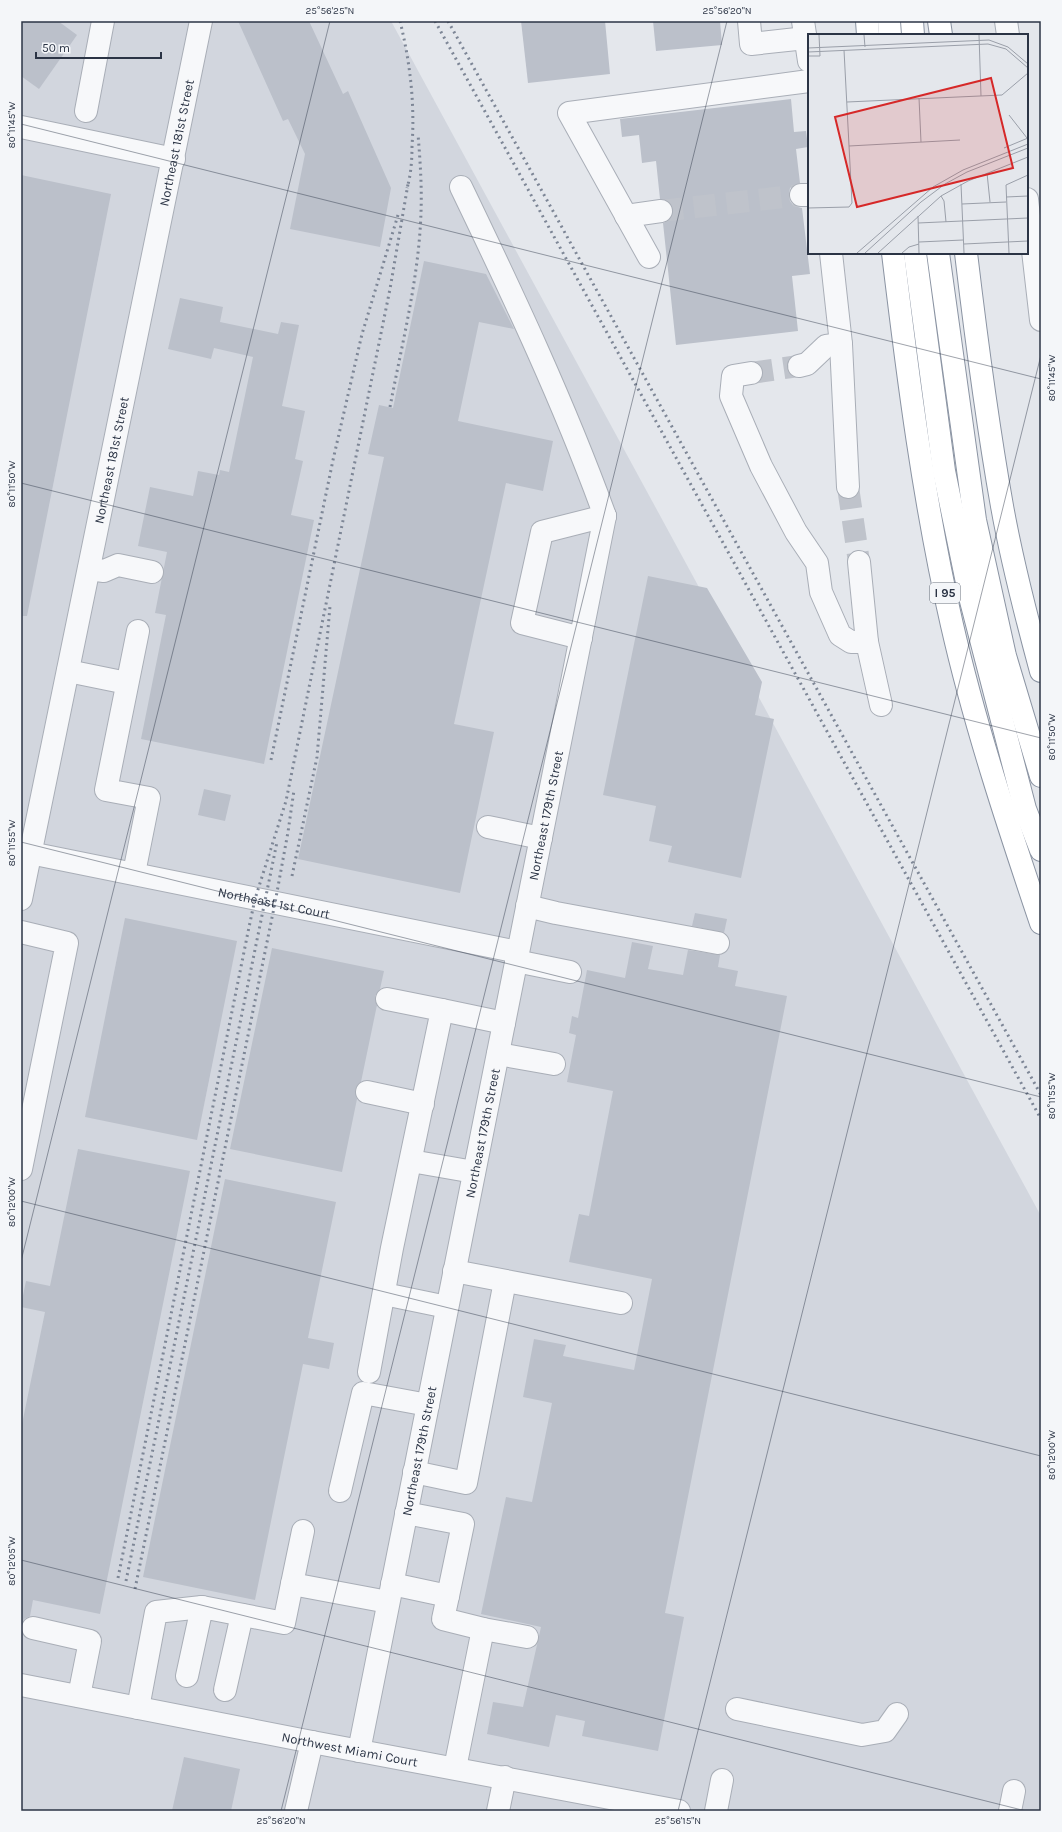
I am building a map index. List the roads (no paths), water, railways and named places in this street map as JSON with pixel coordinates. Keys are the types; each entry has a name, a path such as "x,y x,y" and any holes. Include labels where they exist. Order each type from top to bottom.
{"highway":[{"path":"867,21 868,34"},
{"path":"889,21 890,34"},
{"path":"912,21 913,34"},
{"path":"939,21 941,34"},
{"name":"I 95","path":"893,254 921,466 952,626 987,759 1041,923"},
{"path":"915,254 944,471 970,597 1025,809 1041,850"},
{"path":"938,254 975,520 1006,656 1041,776"},
{"path":"966,254 988,421 1002,507 1018,586 1041,671"}],"street":[{"path":"86,111 103,21"},
{"name":"Northeast 181st Street","path":"21,899 174,159 201,21"},
{"path":"749,21 751,44 807,43"},
{"path":"1006,21 1008,34"},
{"path":"649,257 569,113 808,81"},
{"path":"21,127 174,159"},
{"path":"461,187 537,347 584,457 605,516 542,532 522,622 581,638"},
{"path":"1028,207 1040,306"},
{"path":"626,216 661,211"},
{"path":"830,254 841,344 848,487"},
{"path":"799,366 806,364 826,346 841,344"},
{"path":"751,373 733,376 731,396 761,466 796,532 817,563 821,592 840,635 851,642 867,642"},
{"name":"Northeast 179th Street","path":"358,1751 605,516"},
{"path":"859,562 867,642 881,705"},
{"path":"89,569 104,571 118,565 152,572"},
{"path":"134,873 149,798 106,790 138,631"},
{"path":"68,672 127,683"},
{"path":"488,827 541,838"},
{"name":"Northeast 1st Court","path":"30,853 134,873 517,956 570,972"},
{"path":"527,906 556,914 718,943"},
{"path":"21,932 67,942 21,1169"},
{"path":"387,999 504,1022"},
{"path":"369,1372 442,1010"},
{"path":"498,1054 554,1064"},
{"path":"367,1092 423,1104"},
{"path":"411,1161 474,1172"},
{"path":"454,1272 621,1303"},
{"path":"414,1472 466,1483 505,1281"},
{"path":"384,1294 447,1307"},
{"path":"340,1491 363,1393 428,1405"},
{"path":"406,1513 463,1524 443,1619 483,1629 527,1637"},
{"path":"138,1708 156,1612 202,1607 284,1623 303,1531"},
{"path":"292,1584 390,1593 448,1596"},
{"path":"187,1676 202,1607"},
{"path":"225,1690 242,1615"},
{"path":"33,1628 90,1641 79,1696"},
{"path":"455,1768 483,1629"},
{"name":"Northwest Miami Court","path":"21,1685 358,1751 505,1777 679,1811"},
{"path":"737,1709 862,1735 885,1731 897,1714"},
{"path":"296,1811 312,1742"},
{"path":"498,1811 505,1777"},
{"path":"716,1811 722,1780"}],"tunnel":[{"path":"661,211 801,195"},
{"path":"751,373 799,366"},
{"path":"848,487 859,562"}],"railway":[{"path":"400,21 407,52 413,114 411,162 407,188"},
{"path":"435,21 1041,1119"},
{"path":"448,21 1041,1095"},
{"path":"390,407 409,310 420,237 421,192 418,134"},
{"path":"118,1578 255,899 286,801 390,289 408,184"},
{"path":"271,760 333,460 362,334 398,215"},
{"path":"292,876 317,757 330,606"},
{"path":"135,1589 275,903 294,790"},
{"path":"126,1581 277,842"}]}
